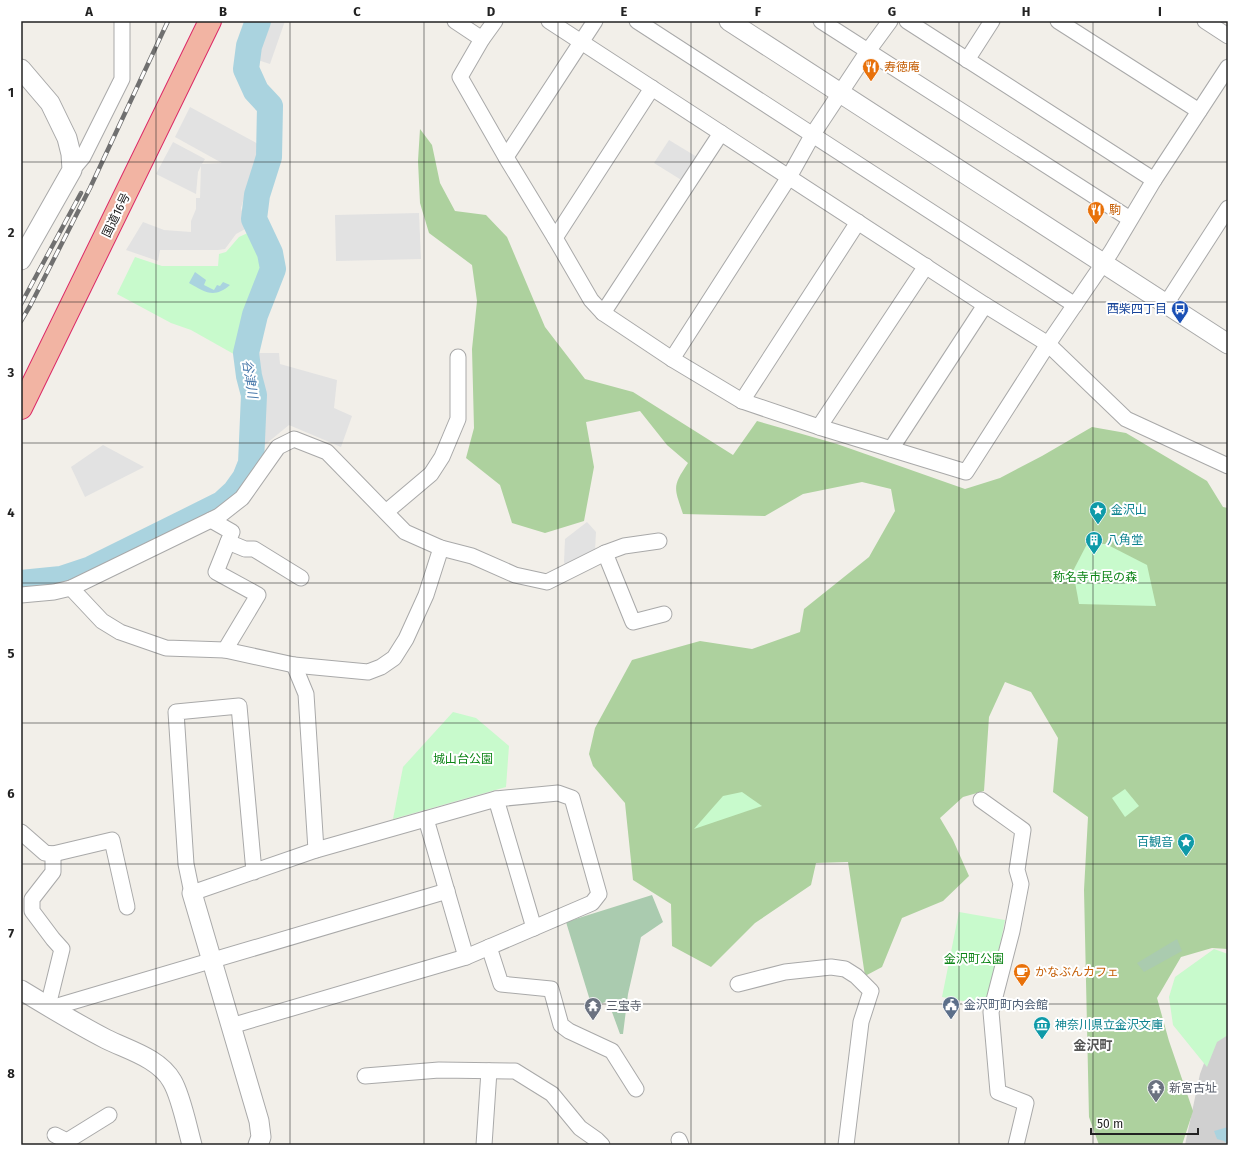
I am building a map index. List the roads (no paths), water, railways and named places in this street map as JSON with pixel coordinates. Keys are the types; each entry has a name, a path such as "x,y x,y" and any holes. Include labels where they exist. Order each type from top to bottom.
{"highway":[{"name":"国道16号","path":"21,408 210,21"}],"street":[{"path":"21,260 72,170 83,157 122,79 122,21"},
{"path":"454,21 482,39"},
{"path":"495,21 482,39 460,77 591,300 603,312 672,359 742,401 818,427 966,472 1048,344 1103,264 1154,180 1228,67"},
{"path":"549,21 985,305 1048,344 1126,419 1228,466"},
{"path":"506,157 595,21"},
{"path":"637,21 1075,305"},
{"path":"729,21 1228,344"},
{"path":"821,21 1130,220"},
{"path":"672,359 789,177 813,134 868,51 890,21"},
{"path":"907,21 1154,180"},
{"path":"968,60 992,21"},
{"path":"1058,21 1199,111"},
{"path":"1205,21 1228,36"},
{"path":"21,69 50,103 67,138 71,154 72,170"},
{"path":"555,238 652,88"},
{"path":"603,312 721,133"},
{"path":"1166,304 1223,226 1228,208"},
{"path":"742,401 858,222"},
{"path":"818,427 926,266"},
{"path":"891,449 985,305"},
{"path":"386,512 431,474 442,457 458,419 458,357"},
{"path":"21,595 54,592 71,588 219,516 242,498 278,447 294,439 327,452 405,532 441,548 472,556 516,575 547,582 605,553 624,546 659,541"},
{"path":"211,520 232,532 216,572 258,595 225,650"},
{"path":"228,542 245,549 254,549 301,578"},
{"path":"71,588 102,621 120,632 166,648 225,650 294,665 368,672 381,667 394,658 406,639 417,617 441,548"},
{"path":"605,553 633,622 664,614"},
{"path":"294,665 306,694 316,850"},
{"path":"254,872 239,706 176,712 186,864 192,893 211,961 259,1121 261,1137 258,1145"},
{"path":"192,893 316,850 496,799 558,793 572,798 599,894 592,903 466,957 231,1026"},
{"path":"496,799 534,928"},
{"path":"981,800 1023,830 1017,870 1021,884 1012,931 991,1012 998,1092 1026,1103 1016,1145"},
{"path":"426,819 466,957"},
{"path":"21,832 45,853 52,854 112,840 127,907"},
{"path":"50,1007 62,949 32,911 32,899 53,872 52,854"},
{"path":"50,1007 447,891"},
{"path":"489,947 501,984 551,989 561,1025 570,1031 612,1051 636,1089"},
{"path":"738,984 785,972 831,967 845,969 856,976 871,991 861,1022 846,1145"},
{"path":"21,990 106,1039 148,1059 165,1071 173,1081 192,1145"},
{"path":"365,1076 439,1070 515,1071 552,1094 580,1128 602,1145"},
{"path":"484,1145 489,1071"},
{"path":"64,1140 109,1115"}],"water":[{"path":"195,272 206,280 204,285 214,290 217,285 220,286 223,282 230,285 219,292 210,293 189,283"},
{"path":"1228,1127 1228,1145 1224,1141 1217,1139 1214,1131"}],"waterway":[{"name":"谷津川","path":"21,583 61,579 91,569 222,504 235,492 245,478 251,463 254,395 249,376 246,353 255,315 273,269 270,253 254,219 257,195 269,157 270,106 256,91 246,69 249,46 258,21"}],"railway":[{"path":"21,321 90,188 168,21"},
{"path":"21,304 81,193"}],"place":[{"name":"寿徳庵","path":"871,82"},
{"name":"駒","path":"1096,225"},
{"name":"西柴四丁目","path":"1180,324"},
{"name":"金沢山","path":"1098,525"},
{"name":"八角堂","path":"1094,555"},
{"name":"百観音","path":"1186,857"},
{"name":"かなぶんカフェ","path":"1022,987"},
{"name":"金沢町町内会館","path":"951,1020"},
{"name":"三宝寺","path":"593,1021"},
{"name":"神奈川県立金沢文庫","path":"1042,1040"},
{"name":"新宮古址","path":"1156,1103"}],"district":[{"name":"金沢町","path":"1093,1045"}],"park label":[{"name":"称名寺市民の森","path":"1095,577"},
{"name":"城山台公園","path":"463,759"},
{"name":"金沢町公園","path":"974,959"}]}
